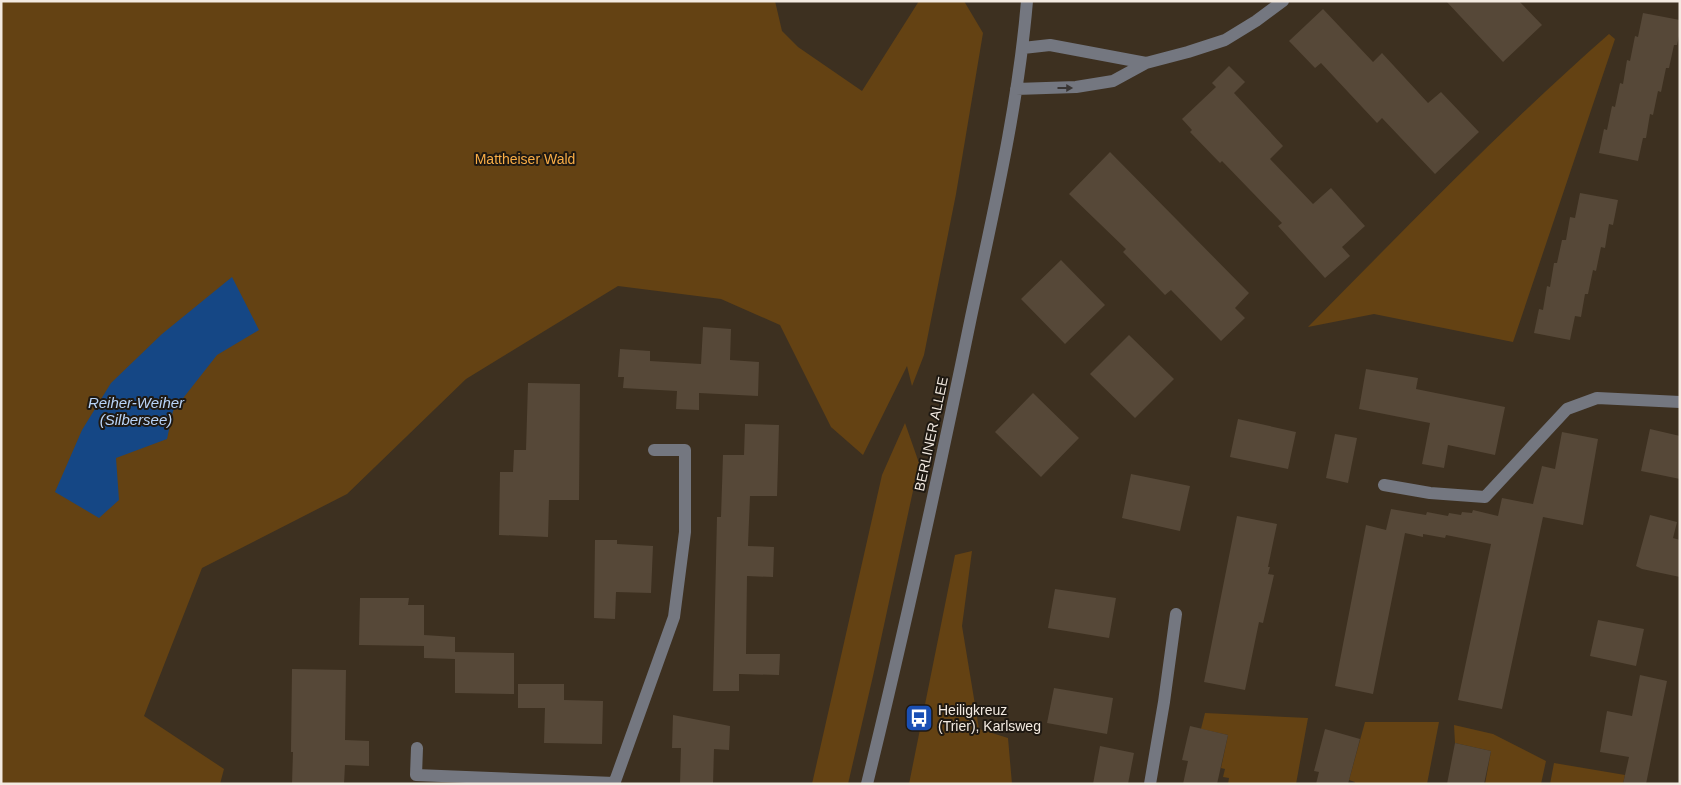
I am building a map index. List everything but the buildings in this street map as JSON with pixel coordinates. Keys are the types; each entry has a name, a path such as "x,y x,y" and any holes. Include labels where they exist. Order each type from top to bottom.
{"street":[{"name":"BERLINER ALLEE","path":"867,784 926,530 1009,133 1023,48 1027,1"},
{"path":"1016,89 1076,87 1113,81 1146,63 1225,40 1256,21 1283,1"},
{"path":"1023,48 1050,45 1146,63"},
{"path":"1384,485 1430,493 1485,496 1567,409 1597,398 1680,402"},
{"path":"417,748 416,775 614,784 674,617 685,532 685,450 654,450"},
{"path":"1150,784 1176,614"}],"green space":[{"name":"Mattheiser Wald","path":"1,1 775,1 782,31 798,47 862,91 919,1 964,1 983,33 956,194 924,355 912,386 907,366 863,455 831,427 780,325 721,299 618,286 466,379 347,494 202,568 144,716 224,769 220,784 1,784"},
{"path":"1609,34 1615,39 1513,342 1374,314 1308,327 1493,141"},
{"path":"905,423 919,463 848,784 812,784 882,475"},
{"path":"972,551 962,626 979,729 1008,738 1012,784 909,784 955,555"},
{"path":"1205,713 1308,718 1296,784 1228,784 1229,778 1223,777 1225,769 1221,768 1228,735 1201,729"},
{"path":"1365,722 1439,722 1427,784 1354,784 1355,782 1349,780"},
{"path":"1454,725 1493,734 1546,761 1541,784 1485,784 1491,751 1455,743"},
{"path":"1554,763 1625,775 1623,784 1550,784"}],"water":[{"name":"Reiher-Weiher (Silbersee)","path":"232,277 259,330 217,355 173,411 167,439 116,458 119,500 99,518 55,492 82,430 111,383 162,334"}],"place":[{"name":"Heiligkreuz (Trier), Karlsweg","path":"919,718"}]}
